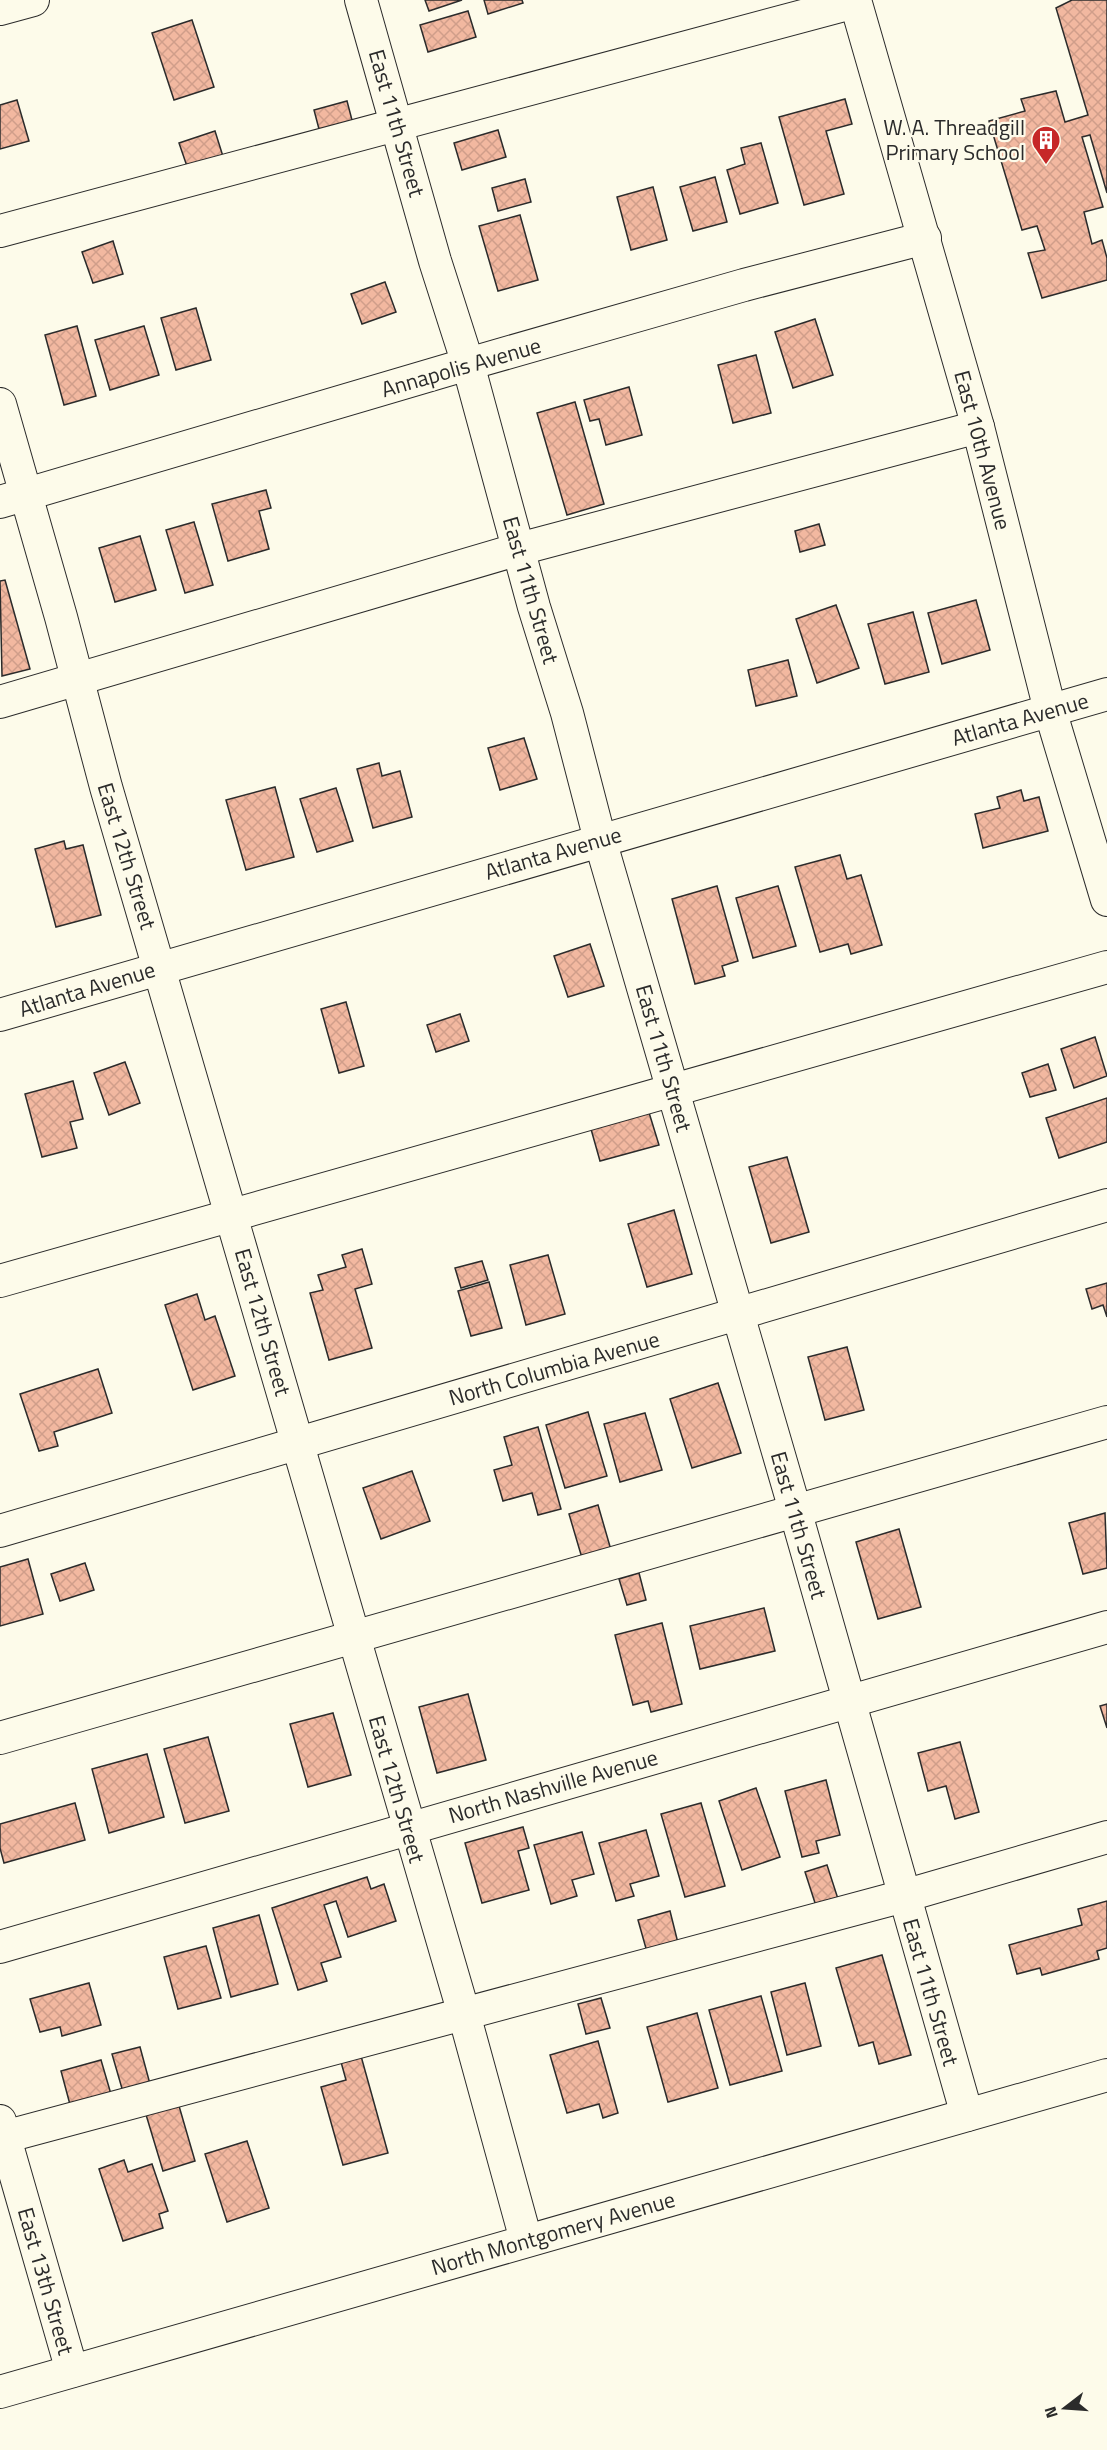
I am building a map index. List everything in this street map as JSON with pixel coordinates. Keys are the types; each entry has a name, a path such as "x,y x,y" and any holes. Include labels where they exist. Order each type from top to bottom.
{"street":[{"path":"0,9 33,0"},
{"name":"East 11th Street","path":"361,0 435,261 468,364 600,840 795,1510 967,2115"},
{"path":"0,231 855,1"},
{"name":"East 10th Avenue","path":"855,1 978,427 1050,710 1107,900"},
{"name":"Annapolis Avenue","path":"13,498 468,364 733,289 925,238"},
{"name":"East 12th Street","path":"0,404 13,498 78,680 106,787 464,2014 526,2240"},
{"path":"0,702 519,549 978,427"},
{"name":"Atlanta Avenue","path":"0,1015 1107,694"},
{"path":"0,1281 1107,967"},
{"name":"North Columbia Avenue","path":"0,1531 1107,1205"},
{"path":"0,1738 354,1639 795,1510 1107,1422"},
{"name":"North Nashville Avenue","path":"0,1947 408,1827 1107,1627"},
{"path":"2,2132 464,2014 904,1896 1107,1837"},
{"name":"North Montgomery Avenue","path":"0,2392 1107,2075"},
{"name":"East 13th Street","path":"2,2132 72,2371"}],"building":[{"path":"425,0 462,0 429,11"},
{"path":"484,0 522,0 523,3 488,14"},
{"name":"W. A. Threadgill Primary School","path":"1072,0 1107,0 1107,193 1090,135 1082,137 1103,207 1084,212 1092,244 1102,240 1107,258 1107,280 1042,298 1028,253 1045,250 1037,226 1022,230 989,121 1025,111 1021,99 1056,91 1065,122 1088,115 1056,8"},
{"path":"468,11 476,37 428,52 420,25"},
{"path":"192,20 214,87 174,100 152,33"},
{"path":"845,99 852,124 826,131 844,194 804,205 779,117"},
{"path":"17,100 29,141 0,149 0,105"},
{"path":"347,101 358,143 325,152 314,110"},
{"path":"498,130 506,157 462,170 454,143"},
{"path":"215,131 226,166 191,178 179,143"},
{"path":"761,143 778,203 740,214 727,170 745,164 741,148"},
{"path":"715,177 727,222 693,231 680,187"},
{"path":"525,179 531,202 498,211 492,188"},
{"path":"653,187 667,240 631,250 617,197"},
{"path":"520,215 538,280 498,291 479,226"},
{"path":"113,241 123,274 93,283 82,252"},
{"path":"385,282 396,312 362,324 351,294"},
{"path":"196,308 211,360 176,370 161,318"},
{"path":"815,319 833,375 793,388 775,332"},
{"path":"77,326 96,396 64,405 45,335"},
{"path":"144,326 159,375 110,390 95,340"},
{"path":"756,355 771,413 733,423 718,365"},
{"path":"629,387 642,435 606,445 599,419 590,421 584,400"},
{"path":"575,402 604,504 567,515 537,413"},
{"path":"266,490 271,508 259,511 269,549 228,561 212,504"},
{"path":"194,522 213,585 185,593 166,530"},
{"path":"819,524 825,545 800,552 795,531"},
{"path":"140,536 156,590 115,602 99,548"},
{"path":"5,580 30,669 2,676 0,581"},
{"path":"976,600 990,650 942,664 928,613"},
{"path":"836,605 859,668 817,683 796,619"},
{"path":"913,612 929,672 885,684 868,624"},
{"path":"788,660 797,696 756,706 748,670"},
{"path":"524,738 537,779 500,790 488,748"},
{"path":"379,763 382,776 400,771 412,817 373,828 357,769"},
{"path":"275,787 294,857 246,870 226,800"},
{"path":"336,788 353,841 317,852 300,799"},
{"path":"1021,790 1024,801 1039,797 1048,831 983,848 975,814 1000,808 997,797"},
{"path":"64,841 66,849 83,845 101,915 56,927 35,849"},
{"path":"840,855 847,879 861,875 882,945 851,954 848,944 820,952 795,867"},
{"path":"717,886 738,961 722,966 725,976 695,984 672,899"},
{"path":"778,886 796,946 753,958 736,898"},
{"path":"590,944 604,986 568,997 554,956"},
{"path":"346,1002 364,1066 339,1073 321,1009"},
{"path":"460,1014 469,1041 436,1052 427,1025"},
{"path":"1095,1037 1107,1076 1074,1088 1061,1049"},
{"path":"125,1062 140,1103 109,1115 94,1073"},
{"path":"1048,1064 1056,1090 1030,1097 1022,1073"},
{"path":"73,1081 83,1119 70,1122 77,1148 42,1157 25,1094"},
{"path":"1107,1098 1107,1142 1059,1158 1046,1118"},
{"path":"647,1106 659,1145 600,1161 589,1122"},
{"path":"787,1157 809,1232 771,1243 749,1167"},
{"path":"674,1210 692,1274 647,1287 628,1224"},
{"path":"362,1249 372,1284 355,1289 372,1348 329,1360 310,1293 323,1290 318,1275 346,1267 342,1255"},
{"path":"548,1255 565,1314 526,1325 510,1265"},
{"path":"482,1261 488,1280 461,1288 455,1268"},
{"path":"489,1282 502,1328 471,1336 458,1291"},
{"path":"1107,1283 1107,1317 1103,1305 1092,1309 1086,1289"},
{"path":"197,1294 205,1320 215,1316 235,1376 193,1390 165,1305"},
{"path":"847,1347 864,1410 825,1420 808,1357"},
{"path":"98,1369 112,1413 54,1432 58,1446 39,1451 20,1394"},
{"path":"718,1383 741,1453 692,1468 670,1399"},
{"path":"588,1412 607,1476 565,1488 546,1425"},
{"path":"645,1413 662,1470 620,1482 604,1424"},
{"path":"538,1427 561,1509 538,1515 532,1493 503,1501 494,1470 512,1465 504,1437"},
{"path":"412,1471 430,1521 381,1539 363,1488"},
{"path":"598,1505 611,1550 582,1558 569,1514"},
{"path":"1105,1513 1107,1568 1083,1574 1069,1523"},
{"path":"899,1529 921,1607 878,1619 856,1542"},
{"path":"28,1559 43,1614 0,1626 0,1567"},
{"path":"85,1563 94,1590 60,1601 51,1574"},
{"path":"639,1573 646,1600 627,1605 619,1579"},
{"path":"764,1608 775,1651 700,1669 690,1626"},
{"path":"662,1623 682,1704 651,1712 648,1701 633,1705 615,1635"},
{"path":"468,1694 486,1760 437,1773 419,1707"},
{"path":"1107,1704 1107,1728 1100,1706"},
{"path":"333,1713 351,1775 308,1787 290,1724"},
{"path":"208,1737 229,1811 185,1823 164,1749"},
{"path":"960,1742 979,1812 955,1819 946,1786 928,1791 918,1753"},
{"path":"147,1754 164,1817 109,1833 92,1769"},
{"path":"826,1780 840,1835 816,1841 819,1853 802,1857 785,1791"},
{"path":"756,1788 780,1857 742,1870 719,1801"},
{"path":"75,1803 85,1840 4,1863 0,1848 0,1824"},
{"path":"701,1803 725,1886 685,1897 661,1814"},
{"path":"523,1827 529,1848 518,1851 529,1890 482,1903 465,1843"},
{"path":"646,1830 659,1876 630,1884 634,1896 616,1901 599,1843"},
{"path":"582,1832 594,1874 572,1880 577,1896 551,1904 534,1845"},
{"path":"827,1865 839,1902 817,1909 805,1872"},
{"path":"367,1877 371,1889 384,1884 396,1921 348,1937 336,1901 324,1905 341,1957 321,1963 327,1981 298,1990 272,1908"},
{"path":"1107,1901 1107,1948 1097,1951 1099,1959 1042,1975 1040,1968 1017,1974 1009,1945 1082,1925 1078,1909"},
{"path":"670,1911 678,1943 647,1952 638,1920"},
{"path":"259,1915 278,1984 231,1997 213,1928"},
{"path":"206,1946 221,1998 178,2009 164,1957"},
{"path":"882,1955 911,2055 879,2064 873,2042 859,2046 836,1968"},
{"path":"89,1983 101,2025 62,2036 60,2027 40,2032 30,1999"},
{"path":"805,1983 821,2046 787,2055 771,1992"},
{"path":"761,1996 782,2071 730,2085 709,2010"},
{"path":"601,1998 610,2028 586,2034 578,2004"},
{"path":"697,2013 718,2088 668,2102 647,2027"},
{"path":"598,2041 618,2113 603,2118 599,2104 567,2113 550,2055"},
{"path":"140,2047 150,2084 123,2092 112,2054"},
{"path":"361,2056 388,2153 343,2165 321,2087 346,2080 341,2062"},
{"path":"101,2060 113,2101 72,2112 61,2071"},
{"path":"177,2099 195,2161 163,2171 144,2108"},
{"path":"247,2141 269,2208 227,2222 205,2154"},
{"path":"124,2160 128,2172 152,2164 168,2211 159,2214 163,2228 123,2241 99,2169"}],"place":[{"name":"W. A. Threadgill Primary School","path":"1046,166"}]}
